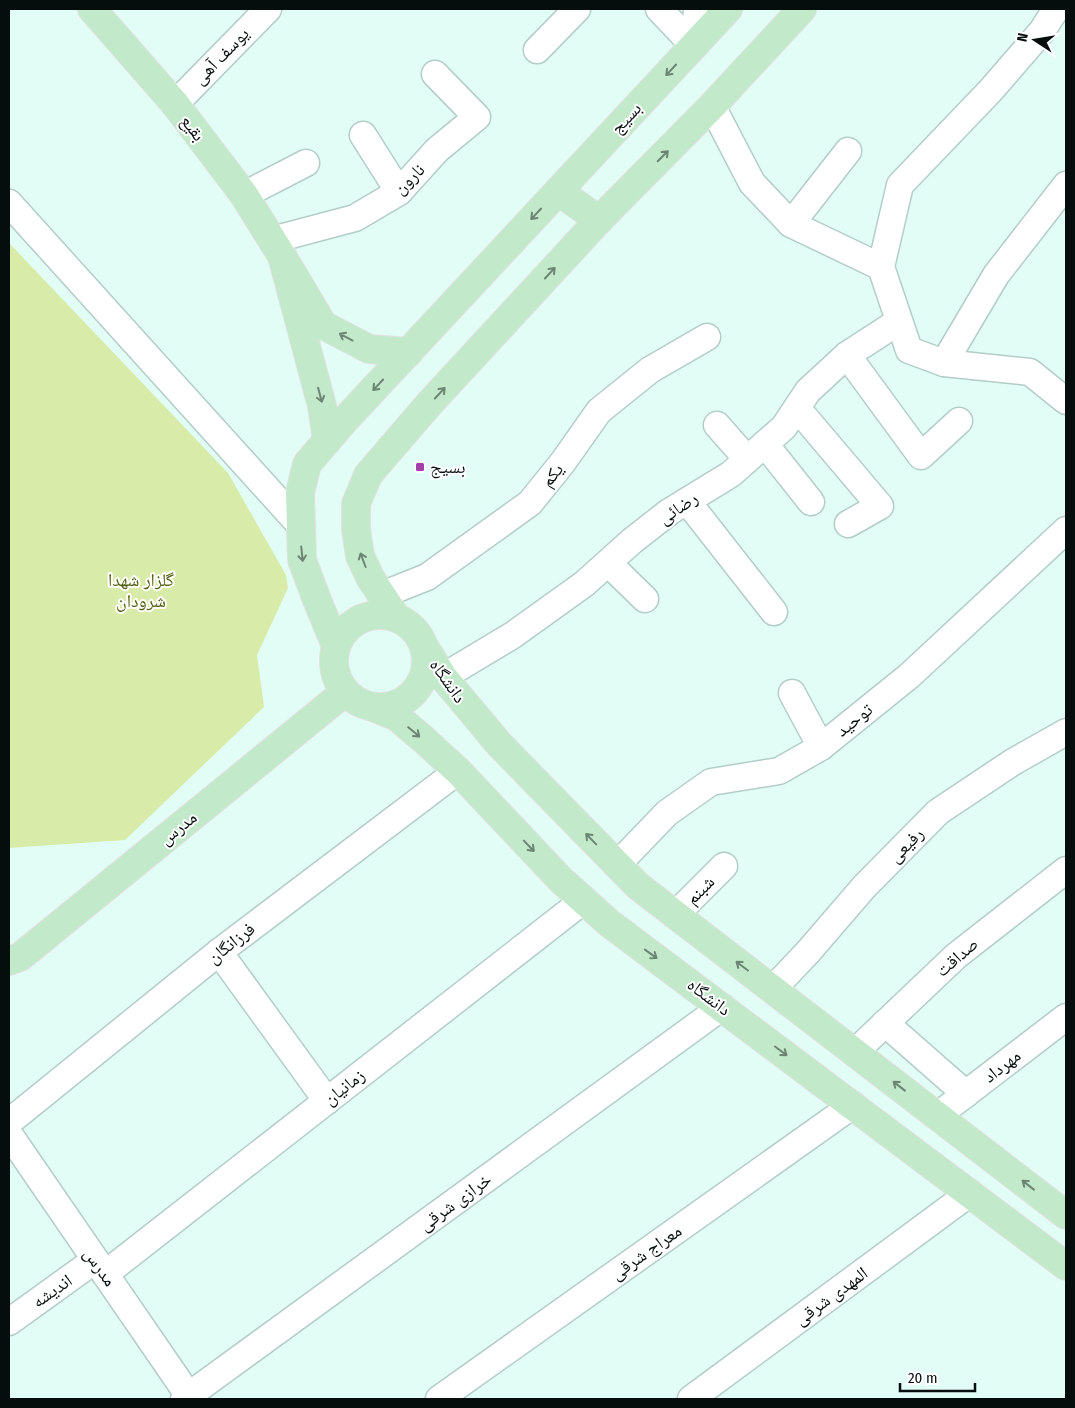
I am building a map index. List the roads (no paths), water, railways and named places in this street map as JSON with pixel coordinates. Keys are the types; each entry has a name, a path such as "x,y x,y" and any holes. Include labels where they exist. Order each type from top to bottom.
{"main road":[{"name":"بقیع","path":"92,9 174,104 244,195 323,325 369,349 409,352"},
{"name":"بسیج","path":"336,646 302,560 300,493 307,464 728,9"},
{"path":"389,606 382,614 367,616 353,622 343,633 336,646 334,662 337,678 345,692 357,702 373,707 389,707 404,702 416,691 424,677 427,663 425,648 419,634 389,606 371,579 360,556 356,529 356,504 368,476 430,404 599,220 712,106 802,9"},
{"path":"558,191 599,220"},
{"path":"277,248 322,406 327,441"},
{"name":"دانشگاه","path":"425,648 443,677 498,744 638,886 1066,1215"},
{"name":"مدرس","path":"9,961 20,957 345,692"},
{"name":"دانشگاه","path":"373,707 397,717 458,770 561,880 609,923 1066,1266"}],"street":[{"name":"یوسف آهی","path":"174,104 268,9"},
{"path":"537,50 577,9"},
{"path":"659,9 694,46"},
{"path":"694,46 697,9"},
{"path":"1056,9 1042,31 992,90 900,184 881,267 909,350 944,363 1030,372 1066,401"},
{"name":"نارون","path":"277,248 355,218 399,192 437,150 477,117 435,74"},
{"path":"712,106 752,182 791,224 881,267"},
{"path":"363,135 399,192"},
{"path":"791,224 848,152"},
{"path":"244,195 306,163"},
{"path":"944,363 996,275 1066,185"},
{"path":"9,203 300,525"},
{"name":"رضائی","path":"443,677 513,635 584,584 669,512 731,474 784,427 808,391 847,355 898,322"},
{"name":"یکم","path":"389,606 530,503 563,462 599,411 650,370 707,337"},
{"path":"847,355 921,456 960,422"},
{"path":"797,408 880,506 848,524"},
{"path":"717,425 756,452 811,502"},
{"path":"687,502 774,612"},
{"name":"توحید","path":"617,865 667,813 711,782 779,771 821,747 909,676 1066,530"},
{"path":"608,563 645,599"},
{"path":"792,693 821,747"},
{"name":"رفیعی","path":"772,989 808,952 864,887 938,812 1013,762 1066,732"},
{"name":"فرزانگان","path":"9,1122 219,952 458,770"},
{"name":"شبنم","path":"675,915 724,866"},
{"name":"صداقت","path":"855,1052 956,956 1066,870"},
{"name":"زمانیان","path":"100,1267 326,1101 584,900"},
{"path":"219,952 326,1101"},
{"name":"خرازی شرقی","path":"188,1398 722,1007"},
{"name":"مهرداد","path":"937,1116 1066,1016"},
{"path":"885,1023 966,1094"},
{"name":"معراج شرقی","path":"439,1399 853,1105"},
{"name":"مدرس","path":"9,1134 188,1398"},
{"name":"المهدی شرقی","path":"691,1399 970,1193"},
{"name":"اندیشه","path":"9,1322 100,1267"}],"place":[{"name":"بسیج","path":"420,467"}],"park label":[{"name":"گلزار شهدا شرودان","path":"141,590"}]}
